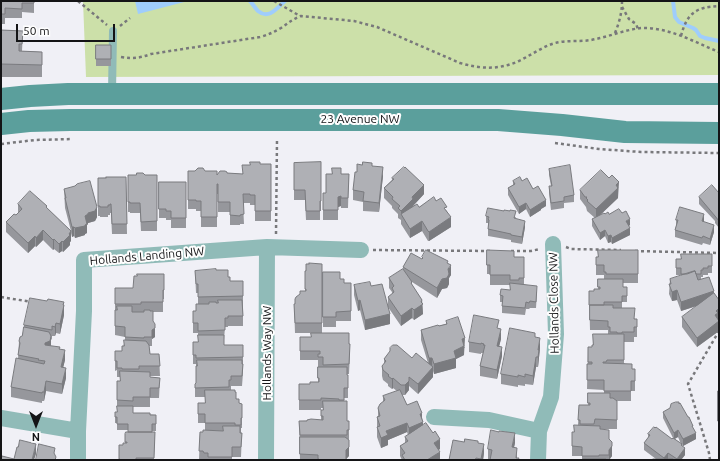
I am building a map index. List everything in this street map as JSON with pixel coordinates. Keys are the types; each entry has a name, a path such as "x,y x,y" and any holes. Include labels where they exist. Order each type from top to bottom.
{"main road":[{"name":"23 Avenue NW","path":"1,99 30,96 112,94 719,94"},
{"name":"23 Avenue NW","path":"1,124 29,121 70,120 498,120 625,132 719,133"}],"street":[{"name":"Hollands Close NW","path":"538,460 539,431 551,397 556,334 553,244"},
{"name":"Hollands Landing NW","path":"78,460 84,311 84,260 272,247 361,250"},
{"name":"Hollands Way NW","path":"266,460 272,247"},
{"path":"434,417 489,420 539,431"},
{"path":"1,418 78,431"}],"lane":[{"path":"112,94 113,31"}],"path":[{"path":"78,1 113,31"},
{"path":"614,34 619,21 622,1"},
{"path":"274,2 301,16 354,21 377,27 474,67 493,68 505,66 519,61 555,43 590,40 638,29 656,29 682,34 719,52"},
{"path":"622,6 629,19 636,24 638,29"},
{"path":"682,34 692,13 703,7 719,6"},
{"path":"113,56 133,59 141,58 151,54 260,37 281,28 301,16"},
{"path":"1,144 35,140 79,139"},
{"path":"272,247 276,139 284,139"},
{"path":"549,143 641,152 719,152"},
{"path":"1,297 39,304"},
{"path":"710,460 688,384 719,331"}],"green space":[{"path":"83,1 719,1 719,75 86,77"}],"water":[{"path":"135,1 188,1 138,14"}],"building":[{"path":"1,1 34,1 34,3 22,3 22,9 5,8 5,14 1,14"},
{"path":"1,30 23,31 22,44 19,44 19,51 42,52 42,65 1,64"},
{"path":"96,45 111,45 111,59 96,59"},
{"path":"250,162 271,164 271,211 255,211 255,195 243,194 244,214 240,216 230,215 230,202 218,202 217,184 217,217 201,217 201,201 188,200 188,171 195,171 198,168 203,168 205,171 217,171 217,175 220,171 243,174 242,165 250,165"},
{"path":"321,162 320,211 306,211 305,190 294,190 294,163"},
{"path":"363,162 372,163 372,166 383,167 379,203 363,201 364,192 353,190 355,172 357,172 357,164 362,165"},
{"path":"570,165 574,195 564,197 564,201 551,203 549,186 552,186 549,169"},
{"path":"404,167 424,185 401,211 398,208 400,206 392,199 393,197 384,188"},
{"path":"332,168 341,168 341,174 349,174 348,198 341,198 341,196 338,197 338,210 323,210 323,193 326,193 326,174 332,174"},
{"path":"601,170 609,178 612,175 619,182 616,185 618,188 596,209 587,201 587,197 585,197 580,190"},
{"path":"137,173 157,175 157,221 141,222 140,203 128,202 128,175 136,175"},
{"path":"126,177 127,224 112,224 111,204 108,205 108,207 98,206 98,178"},
{"path":"520,177 522,181 527,178 533,189 538,186 546,200 530,210 526,203 519,207 508,188 515,184 513,181"},
{"path":"90,181 97,207 95,211 88,213 85,216 87,224 85,226 75,228 72,227 64,189"},
{"path":"159,182 186,182 186,218 171,218 171,211 159,209"},
{"path":"712,185 719,193 719,221 699,197"},
{"path":"30,191 71,231 69,234 70,235 63,242 62,241 59,244 43,230 36,238 35,236 28,243 6,222 22,209 18,204"},
{"path":"434,197 436,201 441,198 447,207 444,208 451,217 429,232 422,221 410,229 401,214 417,204 419,207"},
{"path":"680,207 704,214 702,221 714,225 710,239 675,230"},
{"path":"488,208 504,211 516,211 514,218 525,221 522,237 488,229 489,217 486,216"},
{"path":"619,209 622,213 626,211 630,219 626,221 630,228 612,238 611,235 608,236 605,230 600,233 592,219 604,213 605,214 608,212 609,214"},
{"path":"426,250 448,261 447,263 451,265 448,269 449,274 447,278 442,279 437,288 403,267 411,253 422,259"},
{"path":"487,250 514,251 514,257 524,257 524,278 519,278 519,280 510,280 510,275 490,275 490,265 487,265"},
{"path":"598,250 638,250 638,274 606,274 606,272 604,272 604,265 596,265"},
{"path":"681,254 712,254 712,266 703,268 703,270 701,270 701,274 696,274 695,271 687,274 681,274 681,268 676,268 676,259 681,259"},
{"path":"306,264 322,264 322,323 295,323 295,299 300,294 300,291 306,291 305,271"},
{"path":"216,269 228,270 228,277 230,277 230,281 243,281 243,296 198,297 198,284 196,284 195,271"},
{"path":"403,269 412,282 411,283 423,304 414,310 412,308 401,316 388,297 394,292 392,288 394,286 389,278"},
{"path":"695,271 698,280 709,277 714,291 681,302 677,290 672,292 669,284 671,284 670,279"},
{"path":"323,272 340,272 340,279 344,279 344,283 351,283 351,311 336,312 336,317 323,317"},
{"path":"137,274 164,274 163,302 115,304 115,288 133,288 134,276 137,276"},
{"path":"598,279 623,279 623,287 627,287 627,296 622,296 622,302 604,302 604,305 589,305 589,291 600,289 600,287 598,287"},
{"path":"370,282 371,286 382,284 390,314 365,320 360,300 358,301 354,285"},
{"path":"510,283 537,286 536,302 526,302 525,308 502,306 503,296 500,295 501,289 510,290"},
{"path":"714,293 719,300 719,308 716,311 718,313 715,315 719,321 697,338 682,317"},
{"path":"30,298 64,302 60,324 56,323 55,327 52,326 52,330 24,325"},
{"path":"218,300 242,300 243,316 228,316 228,318 225,318 225,330 198,331 198,323 193,323 193,311 196,311 196,304 209,304 209,302 218,303"},
{"path":"590,305 613,305 613,308 635,308 634,319 637,319 637,327 634,327 634,332 610,332 608,321 590,320"},
{"path":"117,306 132,306 132,312 144,312 144,310 153,311 155,328 152,330 152,337 125,337 125,327 115,326 115,310 117,310"},
{"path":"474,315 499,320 497,328 501,329 497,346 502,347 497,370 480,366 484,344 469,342"},
{"path":"458,317 465,338 462,339 464,346 454,351 456,358 434,364 432,358 429,358 421,330 447,324 446,321"},
{"path":"24,327 49,332 51,336 50,341 45,343 45,345 60,347 59,349 65,350 61,367 66,368 62,384 46,381 44,392 42,393 11,387 16,358 44,364 45,361 18,355 19,341"},
{"path":"510,328 535,333 535,337 540,338 538,357 536,357 533,376 525,374 525,377 518,375 518,377 501,374"},
{"path":"311,333 349,333 349,364 323,365 323,357 318,357 320,351 300,351 300,337 311,337"},
{"path":"593,334 624,334 624,360 607,360 603,363 632,364 632,369 635,369 635,381 631,381 631,391 604,391 604,380 587,380 587,364 592,364 592,362 588,362 588,347 592,347 593,345"},
{"path":"198,335 224,335 224,345 243,345 243,357 196,358 196,355 193,355 193,342 198,342"},
{"path":"124,340 146,341 149,345 150,354 159,354 160,366 139,366 139,369 117,368 115,351 122,351"},
{"path":"393,345 397,345 412,358 416,353 433,367 418,384 409,377 409,381 405,385 401,385 393,378 392,379 388,376 389,375 383,370 382,366 386,361 384,359"},
{"path":"197,360 242,360 242,376 231,376 231,380 229,380 229,387 195,388"},
{"path":"318,367 347,367 348,388 344,388 344,400 321,398 321,400 299,400 299,384 319,382"},
{"path":"120,371 150,372 150,377 160,378 159,388 150,388 150,397 133,397 133,401 117,400 117,381 120,381"},
{"path":"205,390 235,390 236,399 239,399 239,403 242,404 241,425 235,425 235,423 205,423 205,414 198,414 198,403 205,403"},
{"path":"400,390 407,405 417,401 422,413 420,414 423,422 409,428 407,423 386,431 388,435 381,438 377,427 380,426 377,417 380,416 378,408 385,400 383,396"},
{"path":"719,391 719,421 718,421"},
{"path":"588,393 610,393 610,398 617,401 617,420 595,419 594,424 580,424 580,420 578,420 579,405 590,405 590,403 588,403"},
{"path":"323,401 347,401 347,421 349,421 349,430 347,430 347,435 300,435 299,421 307,421 311,419 323,420 321,410 323,410"},
{"path":"679,402 679,404 680,403 689,417 696,433 683,439 678,430 674,433 663,412 670,408 671,404"},
{"path":"117,406 133,406 133,413 150,413 150,415 156,415 156,424 152,424 152,432 128,432 128,424 117,424 115,412 117,412"},
{"path":"426,423 433,433 435,431 440,439 434,443 440,452 427,460 405,460 402,455 405,453 400,446 408,441 405,437"},
{"path":"574,425 600,426 600,429 609,430 609,439 612,442 612,446 609,450 609,455 582,456 582,447 572,446 572,432 574,432"},
{"path":"223,426 240,426 240,433 242,433 241,447 232,447 232,457 208,457 208,453 199,451 200,432 203,432 203,430 223,431"},
{"path":"654,427 682,444 681,445 685,448 677,459 668,453 664,458 644,443 650,435 648,434"},
{"path":"491,430 515,433 512,447 517,448 516,458 519,458 518,460 490,460 492,450 488,449"},
{"path":"126,432 155,432 154,458 120,460 119,445 127,443 125,442"},
{"path":"300,437 345,437 349,440 349,447 346,450 346,460 319,460 318,455 300,454"},
{"path":"465,439 478,441 478,443 484,444 481,459 449,460 453,440 464,442"},
{"path":"20,440 36,444 32,460 1,460 2,456 14,459"},
{"path":"39,444 55,448 55,460 36,460"},
{"path":"606,459 606,460 583,460"},
{"path":"673,459 673,460 653,460"}],"waterway":[{"path":"250,1 258,11 266,14 276,10 285,1"},
{"path":"673,1 675,17 679,22 693,28 700,36 719,41"}]}
